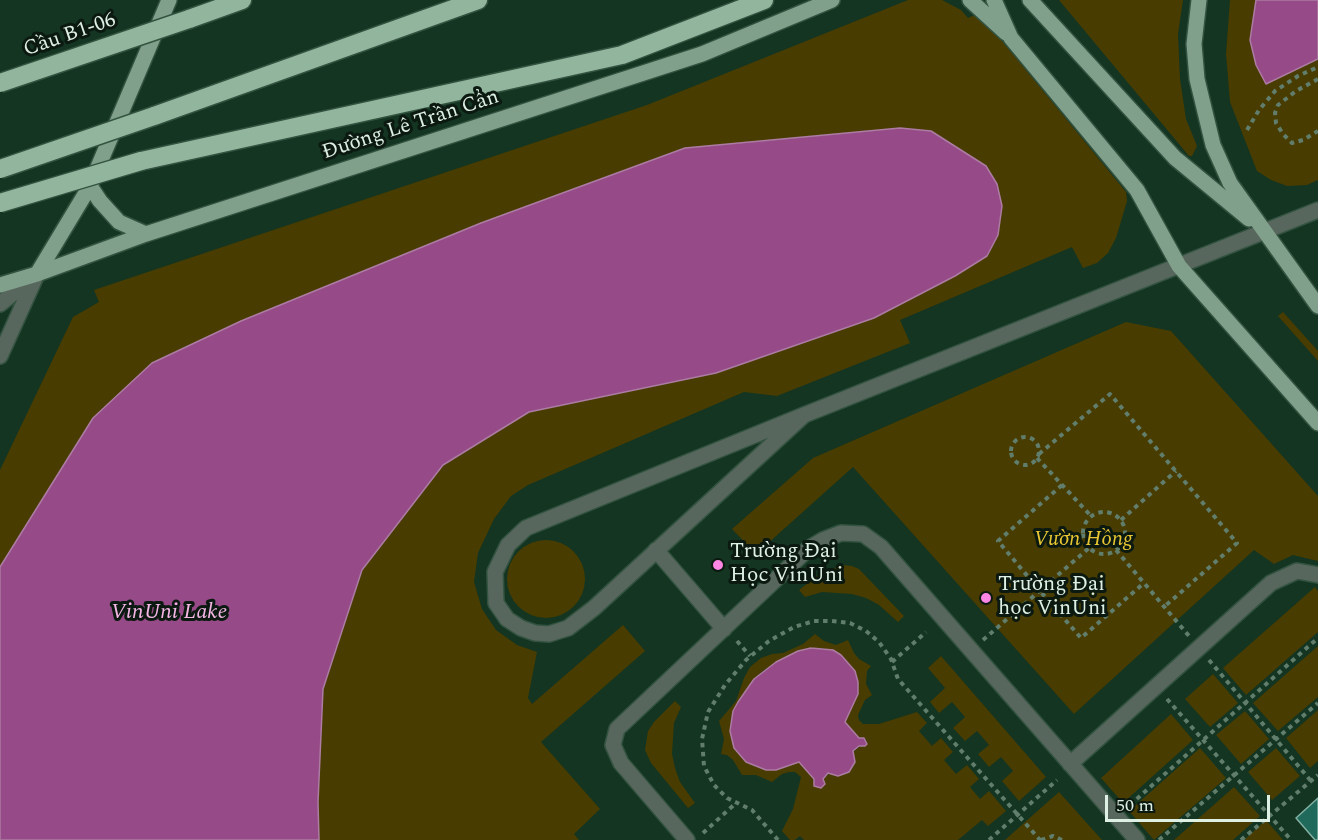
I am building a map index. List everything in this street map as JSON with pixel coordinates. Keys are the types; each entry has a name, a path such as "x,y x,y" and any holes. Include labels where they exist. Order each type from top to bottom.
{"highway":[{"name":"Cầu B1-06","path":"0,83 242,0"},
{"path":"0,169 478,0"},
{"path":"0,203 141,161 622,55 764,0"}],"main road":[{"path":"37,274 90,186 169,0"},
{"name":"Đường Lê Trần Cẩn","path":"0,285 37,274 146,234 702,54 832,0"},
{"path":"970,0 1011,38 1137,190 1179,266 1318,423"},
{"path":"994,0 1011,38"},
{"path":"1030,0 1175,158 1265,232"},
{"path":"1198,0 1194,44 1197,79 1214,145 1230,183 1318,306"},
{"path":"90,186 119,222 146,234"}],"street":[{"path":"804,416 594,608 568,628 549,634 535,633 507,619 496,603 495,572 508,545 526,528 804,416 1265,232 1318,210"},
{"path":"0,304 37,274"},
{"path":"0,356 37,274"},
{"path":"687,840 621,763 613,745 617,729 627,717 808,549 841,533 863,534 881,547 1137,840"},
{"path":"656,550 724,629"},
{"path":"1070,764 1271,584 1297,571 1318,575"}],"path":[{"path":"1247,130 1259,110 1275,91 1298,76 1318,67"},
{"path":"1318,79 1296,91 1278,105 1275,113 1276,123 1282,134 1292,143 1303,140 1318,131"},
{"path":"1091,516 1038,456 1038,445 1027,437 1018,438 1010,450 1012,459 1020,465 1030,465 1038,456 1110,394 1237,543 1164,607"},
{"path":"1120,520 1176,471"},
{"path":"1062,485 998,541 1081,638 1144,583"},
{"path":"1103,511 1109,512 1120,520 1125,532 1124,539 1116,550 1102,554 1089,548 1082,536 1083,528 1091,516 1103,511"},
{"path":"971,649 1089,548"},
{"path":"1116,550 1311,781"},
{"path":"778,840 752,810 736,803 720,791 704,766 702,739 708,712 725,685 750,656 769,641 794,627 814,621 850,623 879,642 892,662 898,679 1041,840 1053,836 1062,840"},
{"path":"892,662 926,632"},
{"path":"1116,817 1318,638"},
{"path":"737,641 750,656"},
{"path":"1156,687 1291,840"},
{"path":"1159,840 1318,702"},
{"path":"1241,840 1318,775"},
{"path":"990,840 1057,780"},
{"path":"703,833 736,803"}],"green space":[{"path":"908,0 942,0 961,10 968,18 979,13 1126,192 1127,201 1116,238 1108,253 1097,263 1083,268 1072,247 900,320 910,343 777,396 744,392 528,485 511,496 494,519 478,553 474,582 482,609 496,630 517,645 537,652 528,698 532,704 623,625 645,651 541,742 600,809 574,834 579,840 319,840 318,802 323,689 362,570 443,465 529,412 716,373 874,318 955,276 987,256 998,235 1002,206 986,166 931,131 900,128 685,148 0,567 0,470 73,317 99,302 94,290 647,105"},
{"path":"1059,0 1183,0 1178,34 1180,79 1186,119 1197,146 1192,156 1189,156"},
{"path":"1230,0 1318,0 1318,180 1307,185 1287,186 1257,171 1230,102 1226,54"},
{"path":"1283,312 1318,351 1318,361 1278,316"},
{"name":"Vườn Hồng","path":"1126,322 1171,331 1318,496 1318,561 1293,555 1274,564 1254,550 1074,714 853,467 756,554 732,529 813,458"},
{"path":"546,540 561,543 578,557 585,579 582,594 568,611 546,618 531,615 514,601 507,579 510,564 524,547"},
{"path":"843,565 859,569 904,616 898,622 879,605 852,594 822,592 805,597 799,590 822,572"},
{"path":"1315,587 1318,591 1318,632 1246,695 1223,668"},
{"path":"815,634 824,641 836,645 848,640 859,659 871,666 867,671 866,684 872,695 865,700 858,715 859,720 863,724 879,724 917,712 927,723 919,731 932,746 941,738 953,752 944,760 956,774 967,765 979,779 970,787 980,799 989,791 1006,811 988,826 982,820 958,840 804,840 800,836 795,840 790,840 782,831 793,809 801,777 795,772 789,772 782,774 772,782 756,775 742,775 733,760 721,754 724,739 719,721 736,701 750,667 761,658 783,653 803,644","holes":["823,648 845,722 859,738 867,740 823,779 814,779 799,762 776,770 766,770 731,721 738,702 754,679 764,670 798,651"]},
{"path":"1318,646 1318,697 1278,731 1253,703"},
{"path":"941,656 1046,777 1019,801 1002,781 1013,771 1001,757 989,767 978,754 989,745 977,731 965,741 953,728 965,717 952,702 939,713 930,702 945,688 928,668"},
{"path":"1213,674 1238,703 1210,727 1185,699"},
{"path":"675,701 681,707 674,723 672,754 680,782 695,803 688,808 651,763 645,750 648,731"},
{"path":"1318,710 1318,761 1310,768 1286,738"},
{"path":"1245,711 1269,739 1241,764 1216,735"},
{"path":"1171,714 1193,740 1123,803 1101,778"},
{"path":"1200,748 1226,778 1154,840 1129,811"},
{"path":"1276,748 1300,776 1272,800 1248,772"},
{"path":"1234,787 1260,816 1233,840 1174,840"},
{"path":"1059,792 1102,840 1005,840 1025,822"},
{"path":"1266,820 1283,840 1244,840"}],"water":[{"path":"1256,0 1318,0 1318,59 1266,84 1256,65 1250,40"},
{"name":"VinUni Lake","path":"900,128 931,131 986,166 997,184 1002,206 998,235 987,256 955,276 874,318 716,373 529,412 443,465 362,570 323,689 318,802 319,840 0,840 0,567 93,418 152,363 241,321 481,223 685,148"},
{"path":"811,648 833,650 841,655 855,671 858,694 845,722 859,738 864,738 867,744 853,751 855,762 849,772 838,776 828,773 823,779 825,784 821,788 814,786 814,779 799,762 776,770 766,770 746,762 734,748 730,731 733,711 754,679 776,662 798,651"}],"building":[{"path":"1318,798 1318,840 1315,840 1296,818"}],"place":[{"name":"Trường Đại Học VinUni","path":"718,565"},
{"name":"Trường Đại học VinUni","path":"986,598"}]}
